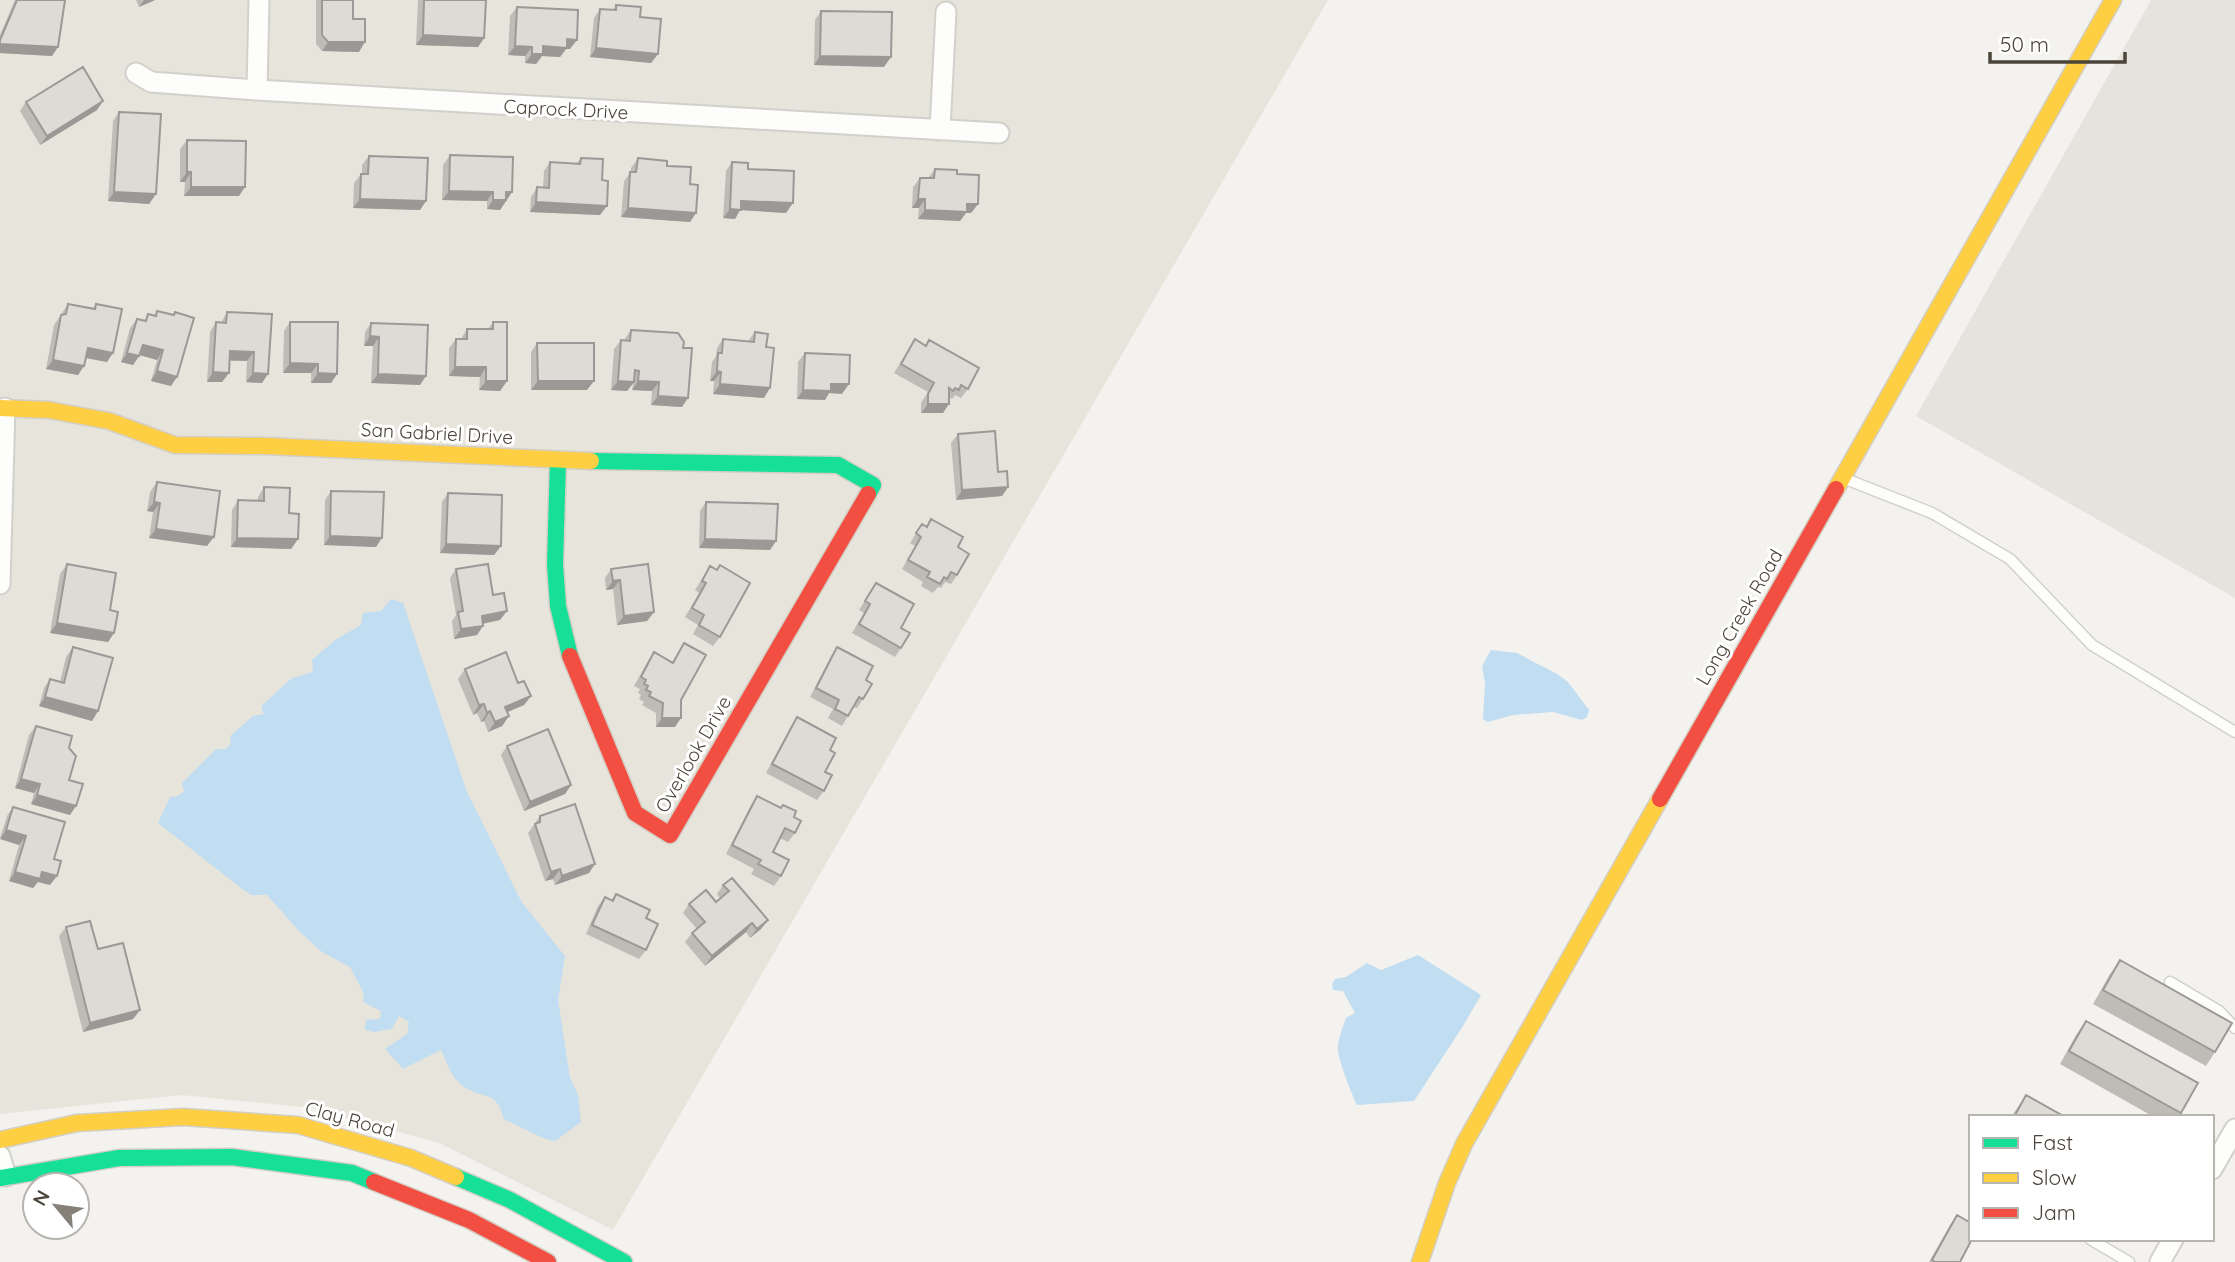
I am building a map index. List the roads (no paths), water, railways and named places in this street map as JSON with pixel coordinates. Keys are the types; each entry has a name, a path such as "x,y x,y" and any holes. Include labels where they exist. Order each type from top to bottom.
{"street":[{"path":"257,90 259,0"},
{"name":"Long Creek Road","path":"1420,1262 1464,1144 2113,0"},
{"path":"940,130 946,12"},
{"name":"Caprock Drive","path":"136,73 151,82 257,90 999,133"},
{"path":"0,584 3,408"},
{"name":"San Gabriel Drive","path":"3,408 50,410 108,421 175,445 267,446 558,460 838,465 873,485"},
{"name":"Overlook Drive","path":"558,460 555,564 558,606 570,655 635,813 670,835 873,485"},
{"name":"Clay Road","path":"0,1140 77,1124 183,1117 298,1125 411,1158 510,1200 624,1262"},
{"path":"2214,1166 2235,1129"},
{"path":"0,1156 3,1177 119,1158 169,1157 232,1157 352,1173 470,1220 548,1262"},
{"path":"2160,1262 2172,1241"}],"lane":[{"path":"1842,478 1932,513 2010,559 2092,646 2235,732"},
{"path":"2170,982 2219,1011 2235,1028"},
{"path":"2093,1241 2129,1262"}],"water":[{"path":"391,599 403,603 467,792 521,901 565,956 558,1000 570,1078 578,1095 581,1122 555,1141 545,1139 504,1119 501,1109 493,1099 464,1087 456,1079 441,1050 403,1069 385,1049 407,1034 409,1022 399,1016 392,1029 374,1032 365,1030 366,1020 380,1019 381,1011 363,1002 364,994 350,967 322,952 267,895 251,895 158,823 170,797 178,796 184,791 182,783 216,749 225,749 231,744 230,736 253,716 264,714 261,706 292,678 313,672 312,660 335,640 361,625 363,613 381,611"},
{"path":"1491,650 1517,653 1557,674 1568,682 1589,710 1587,717 1582,720 1553,712 1513,715 1488,722 1483,719 1485,683 1482,666"},
{"path":"1418,955 1481,995 1414,1101 1357,1105 1338,1050 1346,1018 1355,1013 1343,991 1333,990 1332,984 1335,979 1346,977 1367,963 1381,970"}]}
